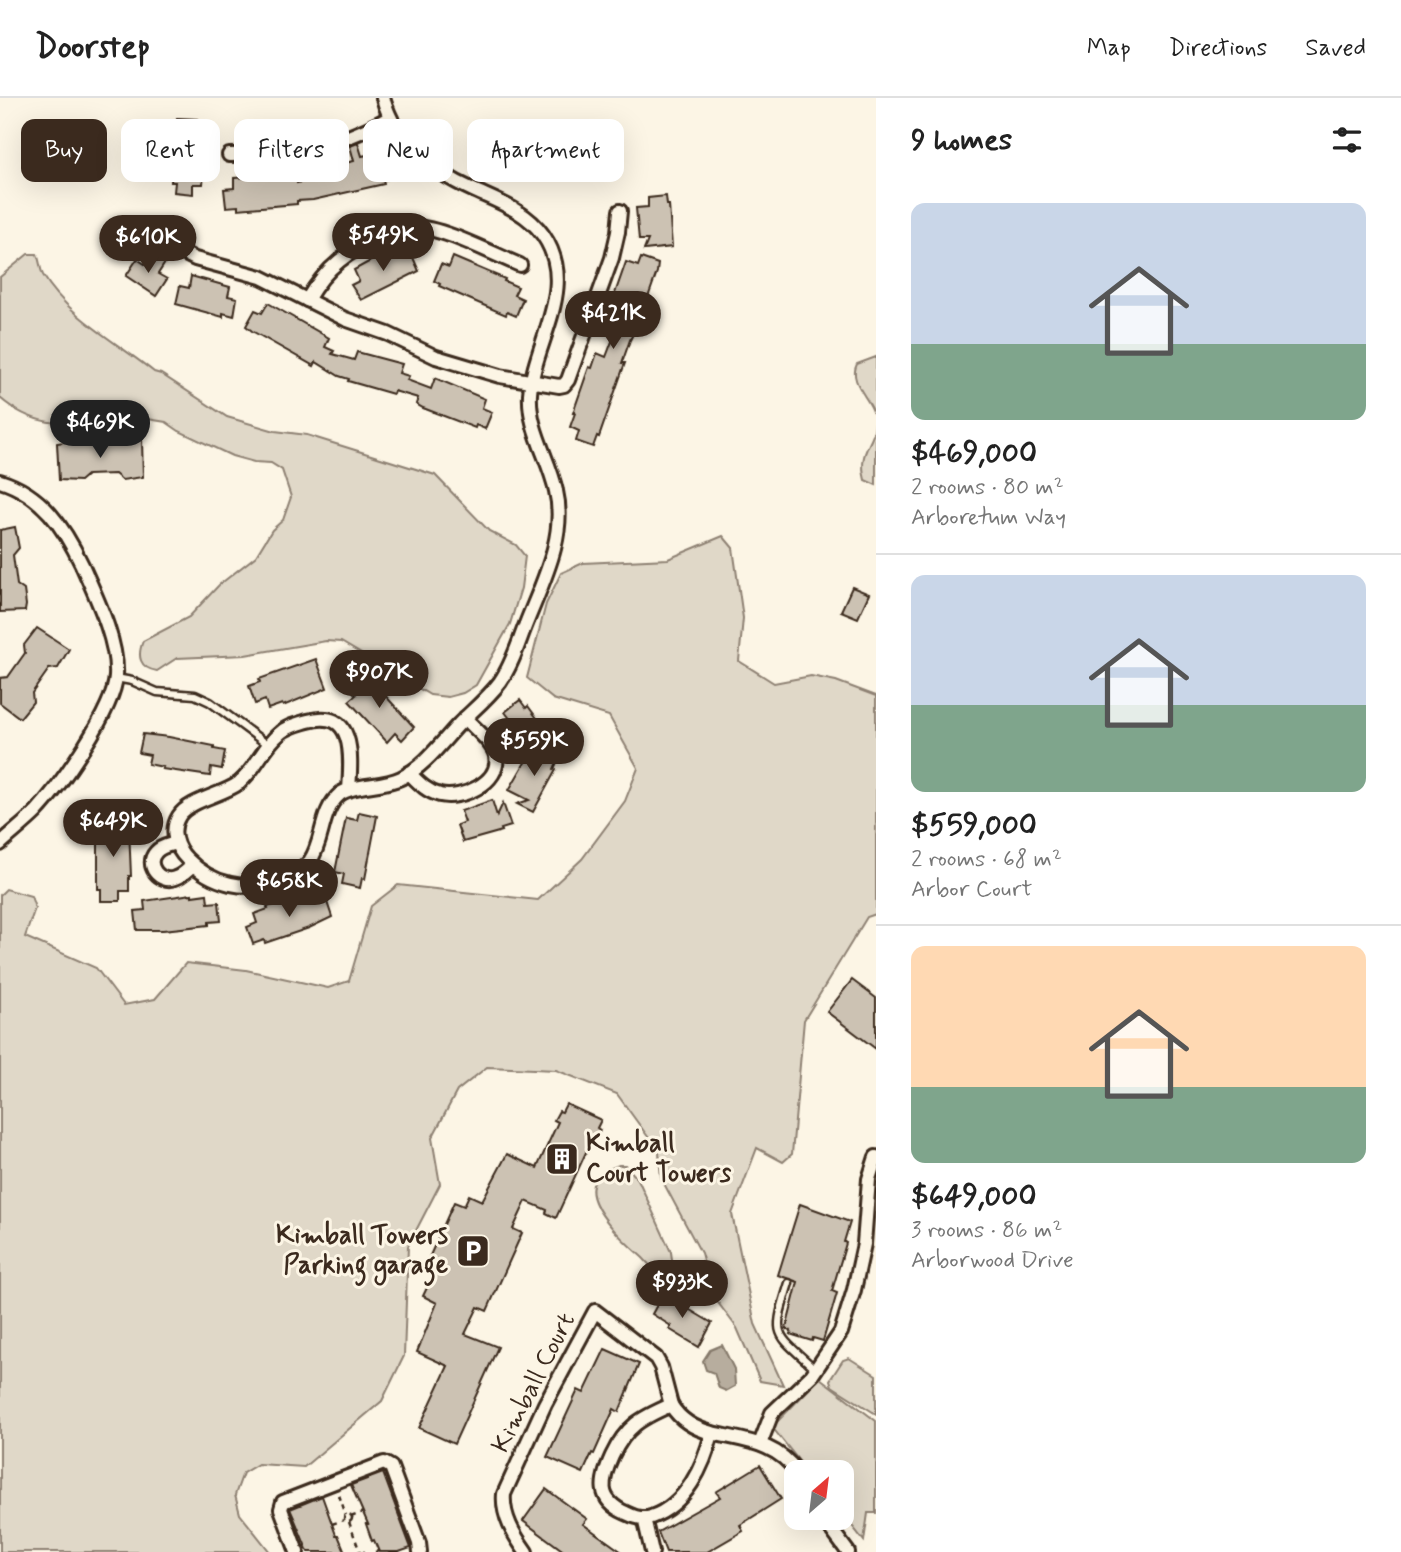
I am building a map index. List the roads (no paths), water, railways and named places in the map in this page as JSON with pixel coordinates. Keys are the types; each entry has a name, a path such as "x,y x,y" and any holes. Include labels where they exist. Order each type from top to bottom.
{"street":[{"path":"349,790 351,747 346,735 334,721 321,718 291,726 277,735 248,774 236,785 183,811 174,828 176,842 193,865 220,881 239,887 258,886 299,872 309,862 329,809 339,796 349,790 382,785 409,773 495,689 508,670 546,572 558,514 558,498 532,420 530,404 531,381 557,288 556,265 548,243 519,212 470,189 424,160 409,146 389,118 383,98"},
{"path":"229,155 283,154 309,150 356,135 389,118"},
{"path":"166,245 195,259 261,276 345,319 388,334 436,357 482,372 564,384 568,380 612,258 620,211"},
{"path":"307,300 319,280 339,259 369,242 408,227 437,232 520,265"},
{"path":"0,481 34,497 52,514 63,530 102,612 113,652 116,678 105,710 54,791 0,844"},
{"path":"409,773 423,788 444,796 467,793 488,778 496,766 495,753 465,718"},
{"path":"176,842 160,848 153,855 155,872 162,878 172,879 193,865"},
{"path":"760,1444 772,1413 816,1370 841,1332 853,1293 865,1233 867,1199 875,1165"},
{"name":"Kimball Court","path":"526,1552 510,1525 504,1494 545,1404 595,1311 656,1358 671,1405"},
{"path":"712,1433 702,1464 691,1484 666,1509 644,1518 625,1513 611,1504 604,1491 603,1476 617,1446 628,1430 640,1420 671,1405 689,1424 712,1433 760,1444 781,1454 786,1460"},
{"path":"297,1552 281,1510 282,1503 383,1464 390,1466 421,1552"},
{"path":"644,1518 652,1552"},
{"path":"832,1530 848,1552"}],"lane":[{"path":"116,678 132,681 157,692 195,695 210,702 269,746"},
{"path":"789,1283 779,1317 779,1330 785,1341 816,1370"}],"place":[{"name":"Kimball Court Towers","path":"562,1159"},
{"name":"Kimball Towers Parking garage","path":"473,1251"}]}
